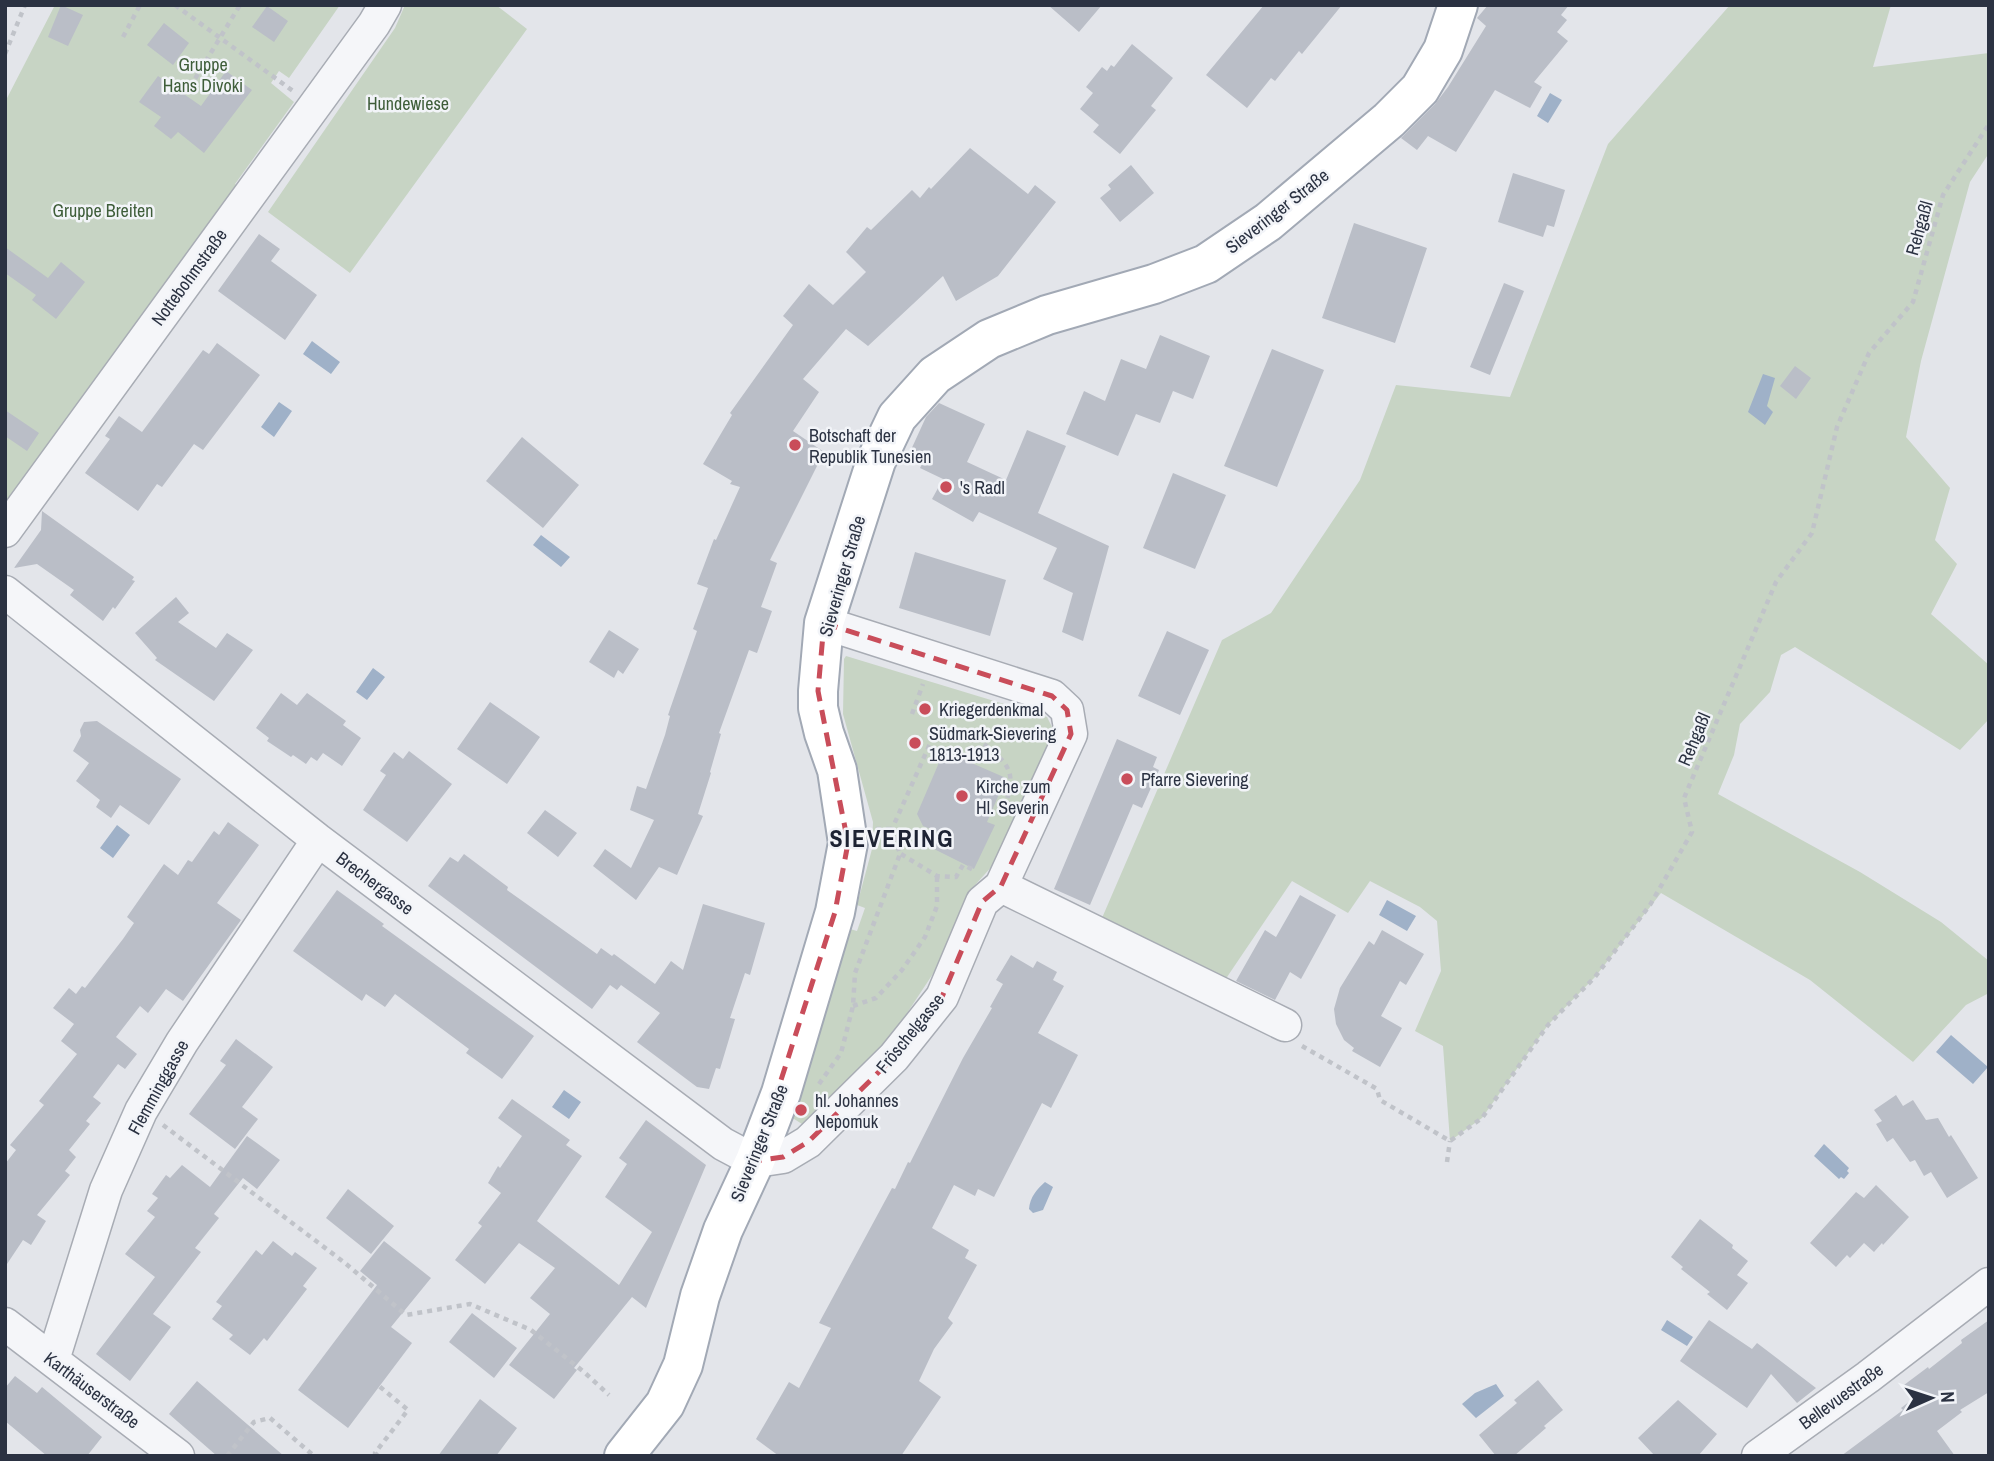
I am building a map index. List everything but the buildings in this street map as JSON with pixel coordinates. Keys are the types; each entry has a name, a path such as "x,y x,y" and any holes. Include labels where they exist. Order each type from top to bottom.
{"main road":[{"name":"Sieveringer Straße","path":"624,1456 665,1405 679,1374 700,1296 723,1230 755,1161 781,1093 835,912 848,844 837,770 818,708 824,624 876,461 897,417 935,375 989,340 1047,314 1154,284 1206,264 1268,222 1389,120 1420,89 1443,50 1458,5"}],"street":[{"name":"Nottebohmstraße","path":"5,531 380,15"},
{"name":"Brechergasse","path":"5,592 318,841 723,1144 755,1161"},
{"name":"Fröschelgasse","path":"755,1161 783,1157 808,1143 894,1057 942,997 992,874 1071,734 1067,710 1052,696 824,624"},
{"name":"Flemminggasse","path":"53,1360 106,1189 141,1111 182,1042 318,841"},
{"path":"992,874 1289,1033"},
{"name":"Bellevuestraße","path":"1758,1456 1868,1377 1989,1284"},
{"name":"Karthäuserstraße","path":"5,1324 178,1456"}],"path":[{"path":"5,54 25,5"},
{"path":"122,37 140,5"},
{"path":"176,5 313,106"},
{"path":"190,87 240,5"},
{"name":"Rehgaßl","path":"1450,1141 1482,1118 1548,1025 1603,966 1650,905 1692,832 1684,798 1776,582 1812,533 1837,427 1869,354 1913,302 1943,195 1989,124"},
{"path":"912,714 925,676"},
{"path":"810,1088 818,1085 841,1053 853,1006 855,973 900,854 892,829 937,728"},
{"path":"984,744 1005,761 1012,785 1004,808"},
{"path":"871,829 892,829"},
{"path":"900,854 937,876 956,877 963,865 978,872 992,874"},
{"path":"853,1006 876,998 902,970 925,937 937,906 937,876"},
{"path":"1289,1033 1377,1089 1380,1100 1450,1141 1447,1162"},
{"path":"158,1121 345,1263 406,1315 470,1304 531,1330 609,1395"},
{"path":"378,1456 375,1453 408,1410 379,1386"},
{"path":"227,1456 254,1422 270,1418 314,1456"}],"highlighted area":[{"path":"824,623 1052,696 1067,710 1071,734 1001,886 982,902 942,997 894,1057 808,1142 783,1157 755,1161 835,912 848,843 818,691"}],"green space":[{"name":"Gruppe Breiten","path":"55,5 340,5 289,78 279,71 271,83 294,102 235,184 242,190 94,389 89,387 81,399 82,402 5,512 5,102"},
{"name":"Hundewiese","path":"405,5 496,5 527,29 350,273 268,212 395,28"},
{"path":"1730,5 1891,5 1873,67 1989,53 1989,153 1970,182 1921,361 1906,437 1950,488 1935,540 1957,564 1931,614 1989,665 1989,719 1960,750 1795,647 1781,655 1770,692 1740,724 1734,755 1718,794 1860,872 1941,922 1989,961 1989,993 1966,1005 1913,1062 1810,980 1661,893 1595,977 1548,1025 1482,1118 1450,1141 1443,1046 1415,1031 1441,971 1437,921 1420,907 1370,881 1348,913 1292,881 1225,980 1102,918 1222,640 1271,613 1360,480 1396,385 1510,397 1608,144"},
{"path":"846,656 1047,717 1055,733 994,864 967,894 944,957 890,1039 802,1124 791,1117 850,929 857,931 865,908 857,905 872,849 873,822 843,714"}],"water":[{"path":"1550,93 1562,100 1548,123 1537,116"},
{"path":"312,341 340,362 331,374 303,354"},
{"path":"1763,374 1775,378 1767,406 1773,412 1765,425 1748,412"},
{"path":"279,402 292,411 274,437 261,427"},
{"path":"541,535 570,557 561,567 533,545"},
{"path":"373,668 385,677 367,700 356,692"},
{"path":"117,825 130,835 113,858 100,848"},
{"path":"1387,900 1416,916 1407,931 1379,915"},
{"path":"1951,1035 1988,1067 1973,1084 1936,1052"},
{"path":"564,1090 581,1102 569,1119 552,1107"},
{"path":"1824,1144 1849,1168 1844,1179 1839,1179 1814,1156"},
{"path":"1045,1182 1053,1187 1043,1210 1033,1213 1029,1209 1031,1201"},
{"path":"1667,1320 1693,1337 1687,1346 1661,1330"},
{"path":"1496,1384 1504,1396 1476,1418 1462,1404 1475,1393"}],"place":[{"name":"Botschaft der Republik Tunesien","path":"795,445"},
{"name":"'s Radl","path":"946,487"},
{"name":"Kriegerdenkmal","path":"925,709"},
{"name":"Südmark-Sievering 1813-1913","path":"915,743"},
{"name":"Pfarre Sievering","path":"1127,779"},
{"name":"Kirche zum Hl. Severin","path":"962,796"},
{"name":"hl. Johannes Nepomuk","path":"801,1110"}],"district":[{"name":"SIEVERING","path":"892,838"}],"park label":[{"name":"Gruppe Hans Divoki","path":"203,74"}]}
